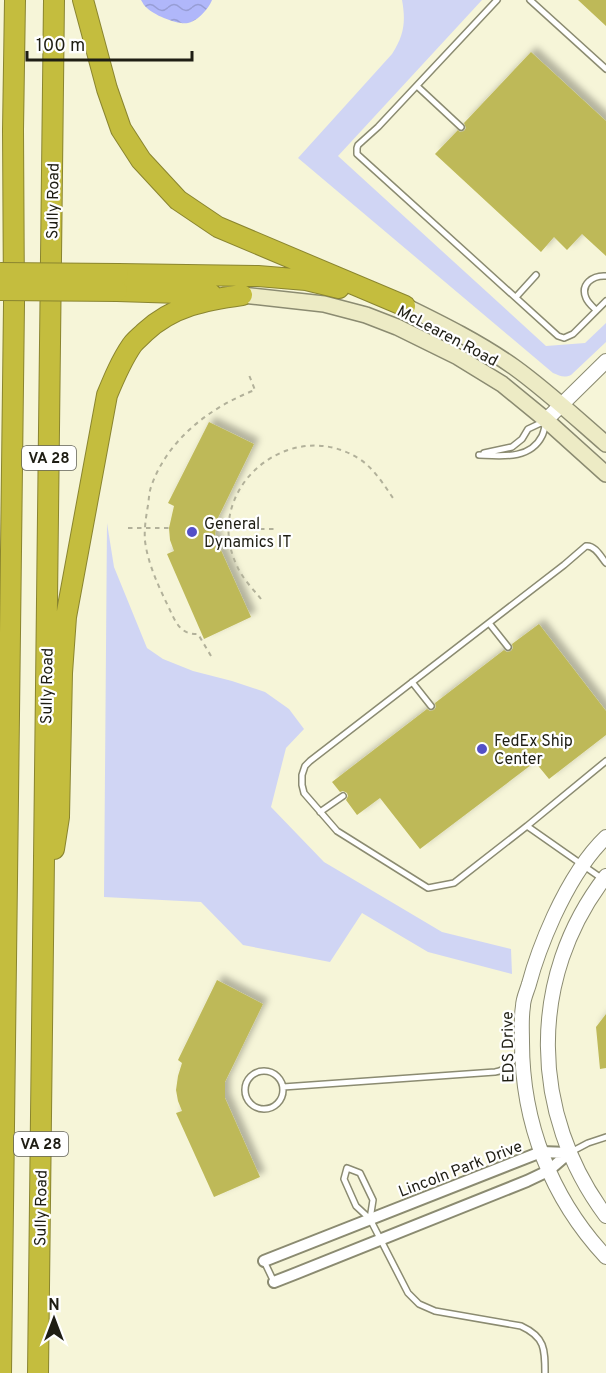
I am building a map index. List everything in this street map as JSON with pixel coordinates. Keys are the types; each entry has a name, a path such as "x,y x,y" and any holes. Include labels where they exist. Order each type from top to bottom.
{"highway":[{"name":"VA 28","path":"1,1373 14,304 15,0"},
{"name":"Sully Road","path":"38,1373 54,0"},
{"path":"83,0 107,89 121,129 141,160 178,200 218,227 405,306"},
{"path":"0,273 242,295"},
{"path":"0,290 258,276 306,280 405,306"},
{"path":"44,915 59,817 62,673 66,617 107,395 118,367 133,344 157,321 187,306 242,295"},
{"path":"0,381 14,304"},
{"path":"0,790 7,847"}],"main road":[{"name":"McLearen Road","path":"242,295 324,304 366,315 397,327 458,357 501,384 546,420 606,474"},
{"name":"McLearen Road","path":"405,306 486,349 520,372 606,444"}],"street":[{"path":"546,420 606,361"},
{"name":"EDS Drive","path":"606,837 583,865 560,902 546,933 523,1005 522,1047 525,1089 533,1129 548,1171 576,1220 606,1257"},
{"path":"605,879 573,927 561,960 553,987 548,1040 551,1089 558,1120 569,1153 594,1200 606,1216"},
{"name":"Lincoln Park Drive","path":"264,1261 541,1152 569,1153"},
{"path":"274,1281 527,1181 548,1171 569,1153"}],"lane":[{"path":"497,0 378,127 358,145 357,154 555,334 569,337 606,301"},
{"path":"530,0 606,69"},
{"path":"417,86 461,127"},
{"path":"516,297 536,275"},
{"path":"596,310 586,298 585,290 588,282 595,277 606,276"},
{"path":"546,420 542,437 526,451 513,456 479,455 512,447 522,439 528,429 546,420"},
{"path":"606,563 593,547 586,546 318,755 305,766 302,785 304,793 337,831 428,888 454,883 606,761"},
{"path":"489,623 508,647"},
{"path":"412,682 431,706"},
{"path":"320,812 343,796"},
{"path":"527,826 605,879"},
{"path":"283,1087 499,1072 513,1061 522,1047"},
{"path":"258,1072 273,1073 283,1087 278,1103 265,1109 252,1104 246,1096 247,1082 258,1072"},
{"path":"569,1153 606,1137"},
{"path":"370,1219 373,1200 360,1173 347,1168 344,1179 356,1206 370,1219 408,1293 419,1304 435,1311 521,1326 530,1330 539,1338 544,1351 544,1373"},
{"path":"264,1261 274,1281"}],"path":[{"path":"211,656 198,634 190,635 178,625 150,563 145,541 145,528 150,489 162,464 187,430 220,407 255,390 249,375"},
{"path":"261,599 237,567 232,552 229,529 235,496 247,479 270,457 296,448 311,446 323,446 349,454 361,460 371,469 393,498"},
{"path":"128,528 169,528"},
{"path":"215,529 277,529"}],"shaded area":[{"path":"402,0 482,0 338,156 546,346 585,343 606,323 606,342 571,375 562,376 553,373 298,158 392,54 403,28"},
{"path":"107,523 114,567 147,648 163,659 193,671 265,692 289,709 304,729 286,748 271,807 324,862 442,932 511,949 512,974 428,952 362,913 330,962 243,945 201,902 104,897"}],"water":[{"path":"141,0 212,0 199,17 192,22 183,23 155,14"}],"building":[{"path":"578,0 606,0 606,26"},
{"path":"531,52 606,121 606,256 582,234 567,250 554,237 541,252 435,154 458,130 464,131 466,128 464,123"},
{"name":"General Dynamics IT","path":"209,422 254,444 216,522 215,537 251,617 204,639 167,554 174,551 169,528 174,506 168,503"},
{"name":"FedEx Ship Center","path":"539,624 606,711 606,735 549,779 535,762 420,849 380,798 357,815 346,800 347,793 340,792 332,782 427,709 434,710 435,703 504,650 511,651 512,644"},
{"path":"217,980 263,1004 225,1082 225,1098 260,1177 214,1197 176,1113 182,1111 176,1090 182,1063 178,1060"},
{"path":"606,1014 606,1068 600,1069 596,1027"}],"place":[{"name":"General Dynamics IT","path":"192,532"},
{"name":"FedEx Ship Center","path":"482,749"}]}
